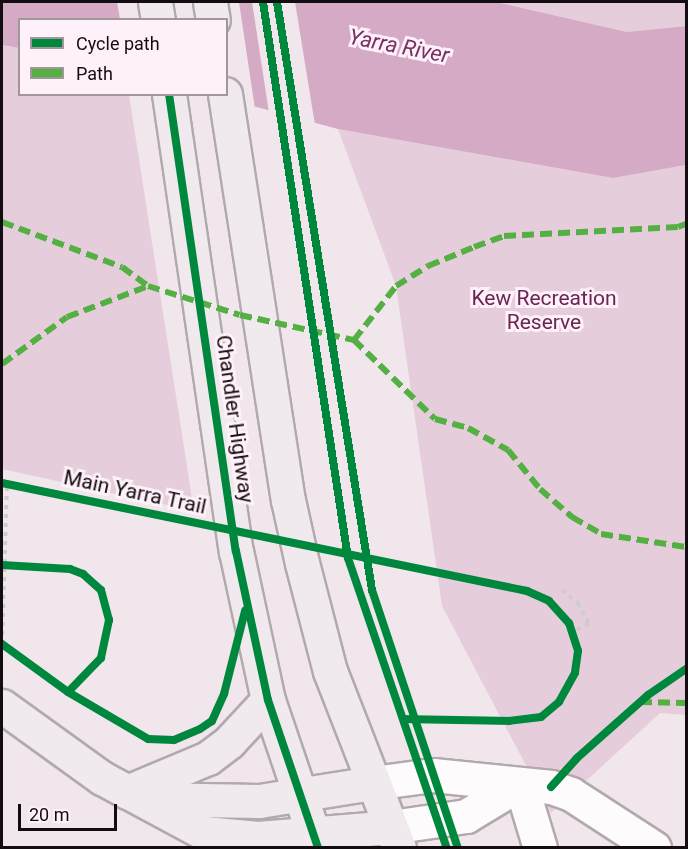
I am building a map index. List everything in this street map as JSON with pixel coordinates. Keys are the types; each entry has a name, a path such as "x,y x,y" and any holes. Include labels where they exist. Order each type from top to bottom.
{"main road":[{"path":"155,2 158,18"},
{"path":"210,2 213,18"},
{"name":"Chandler Highway","path":"169,96 236,551 268,700 298,795 316,842"},
{"name":"Chandler Highway","path":"225,96 288,500 302,564 330,671 395,837"},
{"path":"133,796 208,758 229,742 268,700"},
{"path":"2,706 133,796 191,828 215,836 316,842 395,837"},
{"path":"133,796 246,801 373,783"}],"lane":[{"path":"373,783 433,775 551,787 572,794 654,848"},
{"path":"395,837 466,816 518,785"},
{"path":"518,785 540,848"}],"path":[{"path":"4,646 4,483 18,486"},
{"path":"3,565 15,566"},
{"path":"562,590 578,603 589,624 571,627 577,644"}],"green space":[{"path":"496,2 686,2 686,26 627,32"},
{"path":"2,45 18,48 18,96 129,96 194,511 2,469"},
{"name":"Kew Recreation Reserve","path":"338,129 613,178 686,165 686,715 660,713 551,813 442,606 396,286"}],"water":[{"name":"Yarra River","path":"2,2 496,2 627,32 686,26 686,165 613,178 338,129 216,96 228,96 228,18 18,18 18,48 2,45"}],"pier":[{"path":"117,2 239,2 255,109 212,97 228,96 228,18 120,18"},
{"path":"252,2 295,2 315,125 269,113"}],"marked path":[{"path":"2,222 122,267 148,286 240,315 354,340 435,419 468,428 508,450 540,489 572,517 601,534 686,547"},
{"path":"354,340 396,286 428,266 504,236 678,227 686,224"},
{"path":"2,364 67,317 148,286"},
{"path":"640,702 686,703"}],"cycle path":[{"path":"263,2 348,558 447,848"},
{"path":"277,2 372,590 458,848"},
{"path":"169,96 236,551 268,700 318,848"},
{"name":"Main Yarra Trail","path":"2,483 527,591 549,601 569,623 578,651 575,673 559,702 541,717 509,721 404,719"},
{"path":"2,565 70,569 83,574 101,590 109,620 101,658 68,692 2,644"},
{"path":"68,692 148,739 174,740 200,729 212,721 224,694 245,611"},
{"path":"551,787 577,758 648,695 686,669"}]}
